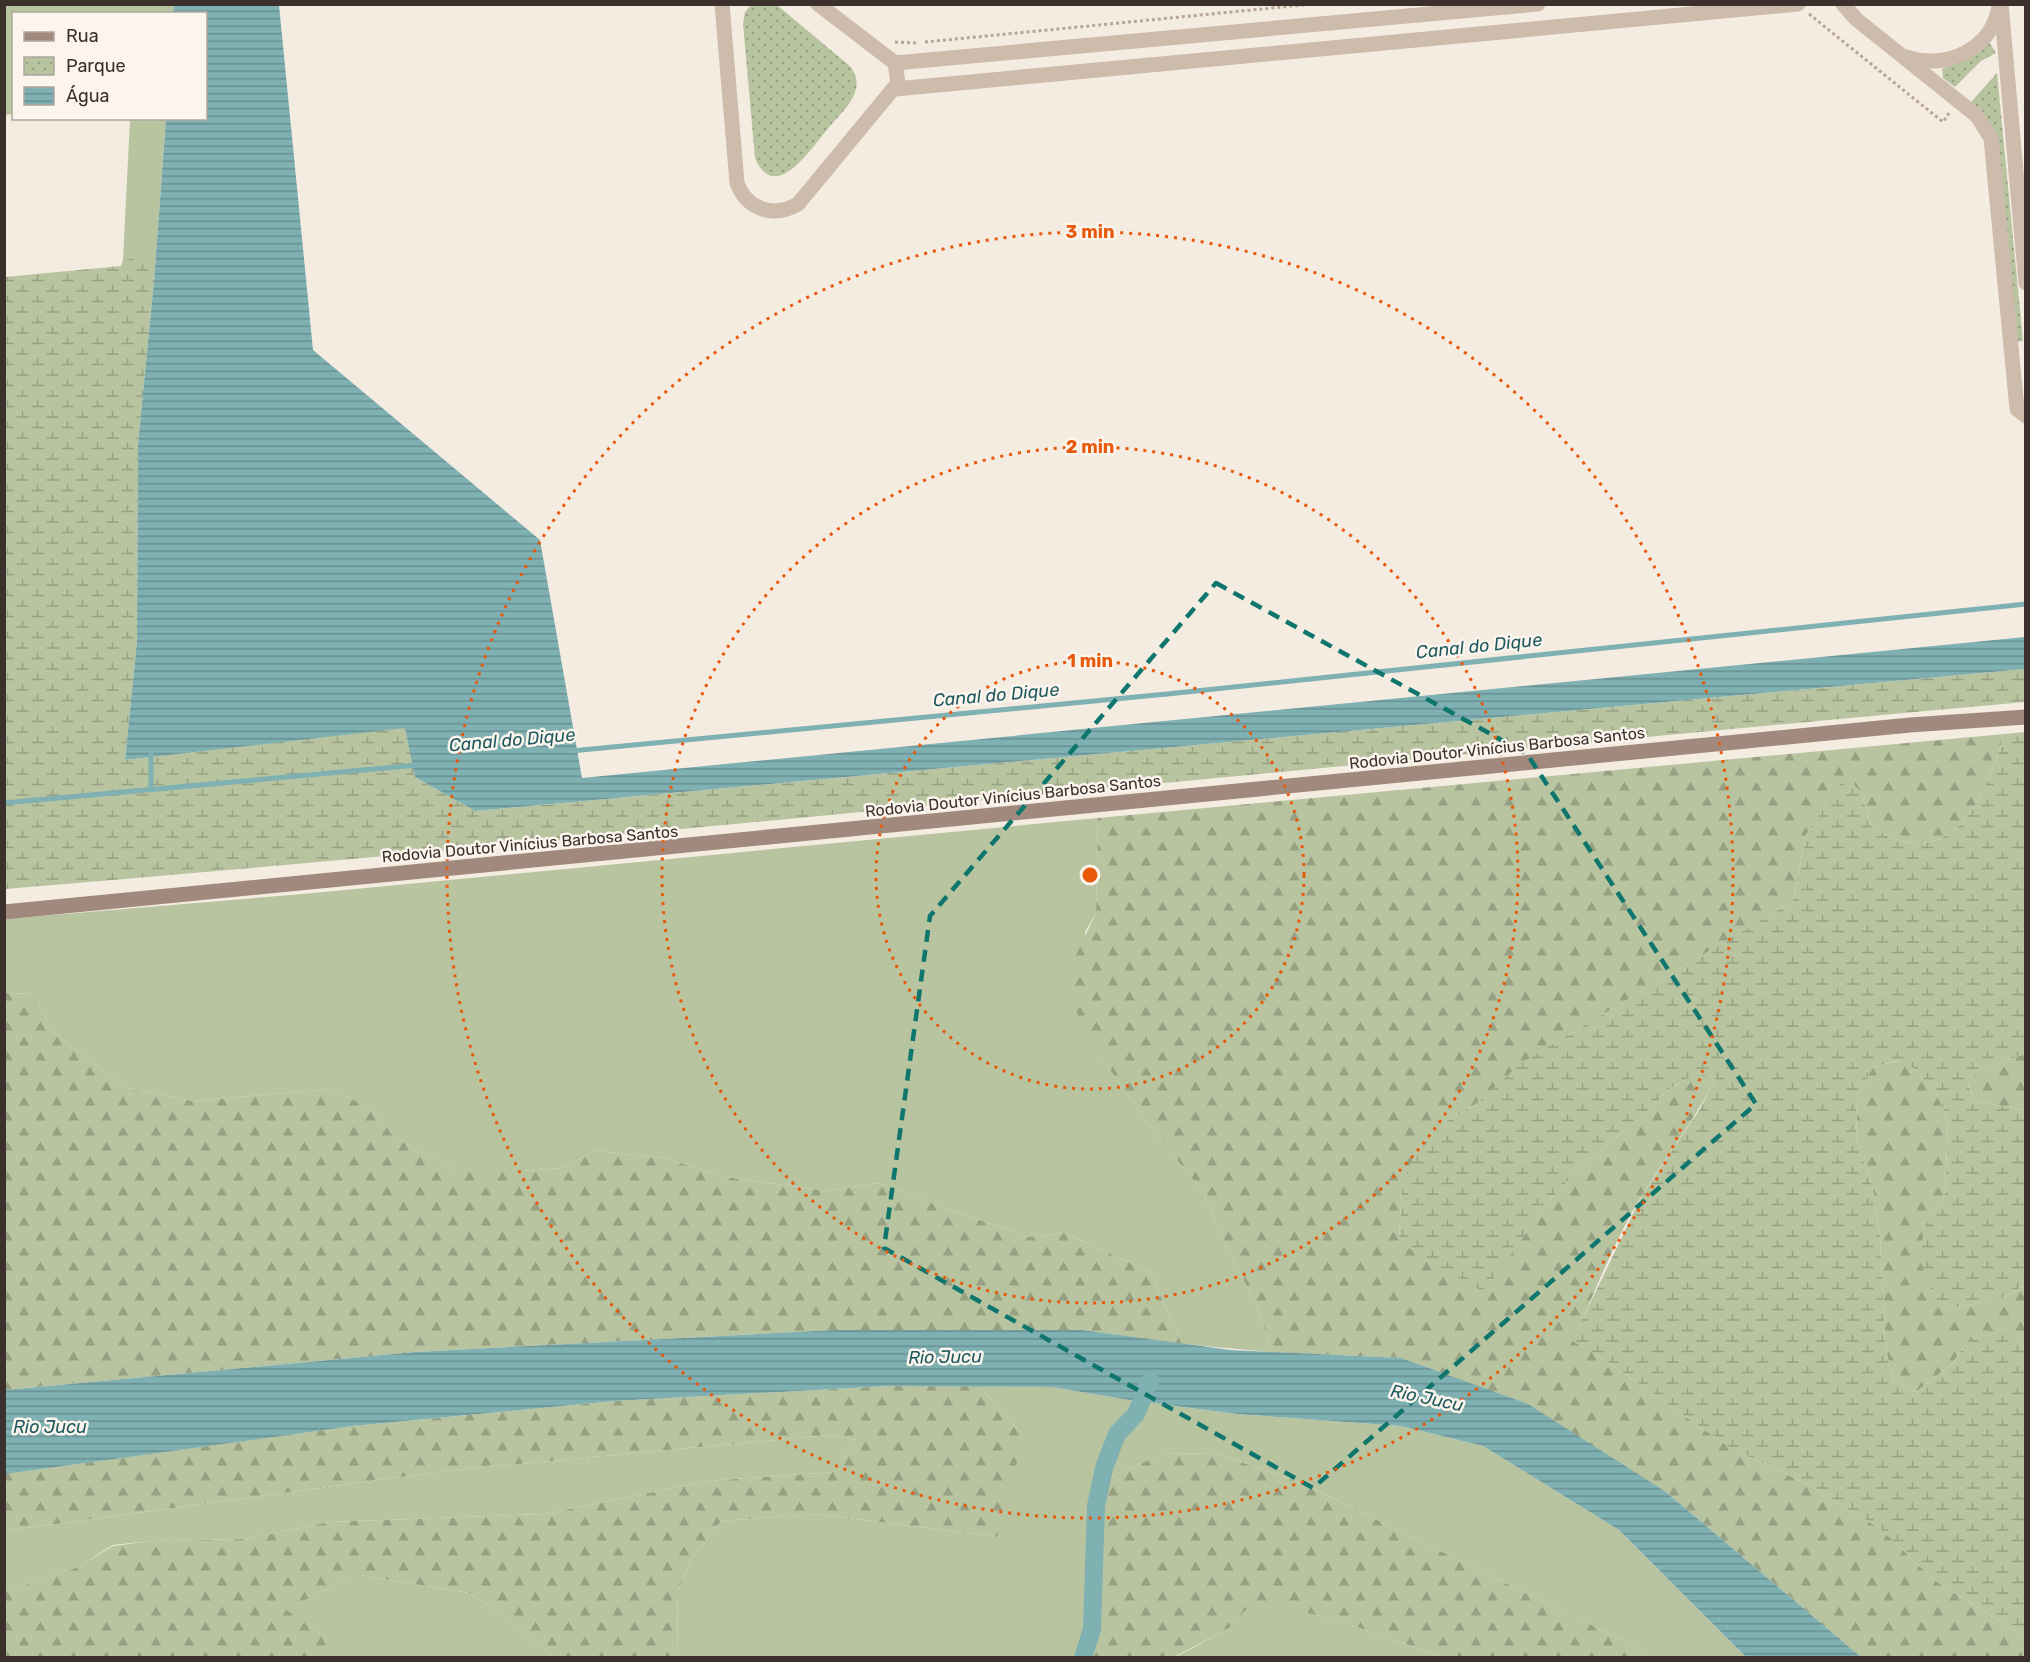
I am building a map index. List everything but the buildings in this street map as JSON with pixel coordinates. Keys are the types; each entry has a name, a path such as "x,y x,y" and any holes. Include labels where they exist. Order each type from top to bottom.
{"main road":[{"name":"Rodovia Doutor Vinícius Barbosa Santos","path":"4,912 1910,725 2025,717"}],"street":[{"path":"722,4 737,183 746,199 761,209 780,212 798,204 895,89 899,76 895,63 818,4"},
{"path":"895,63 1538,4"},
{"path":"1843,4 1849,13 1958,101 1985,126 1994,150 2017,409 2025,416"},
{"path":"1894,49 1917,60 1943,61 1955,58 1978,45 1994,24 2000,4"},
{"path":"2000,4 2025,283"},
{"path":"895,89 1792,5"}],"path":[{"path":"889,40 908,44 1313,4"},
{"path":"1792,5 1788,13 1803,12 1818,19 1943,122 1958,101"}],"highlighted area":[{"path":"1216,583 1527,754 1756,1104 1313,1488 884,1248 930,916"}],"green space":[{"path":"5,4 174,5 173,12 12,12 12,114 5,115"},
{"path":"751,5 777,5 851,67 856,80 857,86 848,106 802,160 782,175 772,176 763,171 755,158 743,24 745,12"},
{"path":"1990,43 1996,53 1981,61 1955,87 1943,78 1942,69 1978,52"},
{"path":"1997,73 2023,341 2015,342 1992,126 1980,109 1971,102"},
{"path":"130,120 166,120 154,281 144,258 123,260"},
{"path":"144,257 154,281 138,444 137,641 125,760 406,727 415,777 475,811 2025,669 2025,702 510,845 5,889 5,277 121,266 123,260"},
{"path":"2025,732 2025,1054 1978,1070 1968,1084 1974,1101 2025,1110 2025,1285 2002,1298 1958,1307 1935,1300 1921,1263 1923,1229 1945,1195 1948,1119 1937,1095 1916,1070 1901,1060 1873,1067 1857,1097 1856,1139 1872,1185 1880,1237 1885,1345 1893,1380 1916,1392 1952,1364 1966,1343 1992,1329 2017,1340 2025,1349 2025,1637 1934,1580 1881,1529 1807,1484 1729,1447 1598,1355 1572,1341 1642,1195 1700,1109 1716,1077 1697,1073 1668,1090 1647,1112 1579,1169 1550,1200 1484,1292 1420,1257 1399,1240 1402,1185 1412,1160 1445,1122 1475,1105 1521,1063 1793,901 1806,835 1845,776 1862,793 1870,825 1898,840 1922,843 1942,838 1960,824 1975,806 1987,783 2004,734"},
{"path":"2004,734 1987,783 1975,806 1960,825 1942,838 1922,843 1898,840 1870,825 1862,793 1845,777 1806,835 1793,901 1522,1063 1475,1105 1445,1122 1402,1185 1399,1240 1484,1291 1550,1200 1579,1169 1647,1112 1668,1090 1697,1073 1716,1077 1632,1212 1573,1341 1598,1355 1729,1447 1807,1484 1881,1529 1934,1580 2025,1637 2025,1657 1861,1657 1666,1492 1401,1358 1271,1352 1260,1313 1221,1235 1202,1190 1155,1134 1101,1057 1074,1008 1074,959 1096,913 1098,818"},
{"path":"1098,818 1096,913 1085,932 1101,1057 1155,1134 1202,1190 1221,1235 1260,1313 1271,1352 1182,1344 1150,1272 1065,1233 1027,1237 877,1183 828,1191 726,1177 664,1158 596,1151 562,1168 524,1171 458,1171 397,1139 369,1107 331,1089 193,1101 127,1088 53,1032 34,994 5,993 5,919 303,894"},
{"path":"5,993 34,994 53,1032 127,1088 193,1101 331,1089 369,1107 397,1139 458,1171 524,1171 562,1168 596,1151 664,1158 726,1177 828,1191 877,1183 1027,1237 1065,1233 1150,1272 1182,1344 1082,1330 834,1330 415,1352 5,1390"},
{"path":"2025,1054 2025,1110 1974,1101 1968,1083 1978,1070"},
{"path":"1902,1060 1916,1070 1937,1095 1948,1119 1945,1195 1923,1229 1935,1300 1958,1307 2002,1298 2025,1285 2025,1349 2017,1340 1966,1343 1952,1364 1916,1392 1893,1380 1885,1345 1880,1237 1872,1185 1856,1139 1857,1097 1873,1067"},
{"path":"889,1386 979,1386 1019,1431 1019,1456 997,1537 816,1514 721,1521 692,1558 678,1590 677,1658 553,1657 504,1615 469,1593 359,1575 285,1609 329,1640 329,1657 5,1657 5,1592 78,1567 113,1546 150,1541 244,1539 329,1522 545,1514 707,1481 834,1472 856,1440 829,1435 444,1471 5,1531 4,1474 353,1426 614,1401"},
{"path":"979,1386 1052,1387 1237,1414 1401,1426 1483,1446 1619,1530 1746,1657 1652,1657 1626,1642 1302,1483 1217,1454 1164,1453 1103,1481 1097,1618 1084,1657 677,1658 678,1590 692,1558 721,1521 816,1514 997,1537 1019,1431"},
{"path":"829,1435 856,1440 834,1472 707,1481 545,1514 329,1522 244,1539 150,1541 113,1545 78,1567 5,1592 5,1531 444,1471"},
{"path":"1164,1453 1217,1454 1302,1483 1626,1642 1652,1657 1443,1657 1340,1621 1255,1600 1229,1628 1174,1657 1084,1657 1097,1618 1103,1481"},
{"path":"359,1575 469,1593 504,1615 553,1657 329,1657 329,1640 284,1609"},
{"path":"1255,1599 1340,1621 1443,1657 1174,1658 1229,1628"}],"water":[{"path":"174,5 279,5 313,350 540,540 582,778 2025,637 2025,669 475,811 415,777 405,728 125,760 137,641 138,444 154,281 166,120 207,120 207,12 173,12"},
{"name":"Rio Jucu","path":"834,1330 1082,1330 1231,1350 1401,1358 1528,1404 1666,1492 1861,1657 1746,1657 1619,1530 1483,1446 1401,1426 1237,1414 1052,1387 889,1386 614,1401 353,1426 5,1474 5,1390 415,1352"}],"waterway":[{"name":"Canal do Dique","path":"571,751 1167,694 2026,604"},
{"path":"151,752 151,789"},
{"name":"Canal do Dique","path":"4,803 418,765"},
{"path":"1083,1658 1092,1629 1096,1506 1104,1468 1117,1434 1136,1414 1150,1381"}]}
